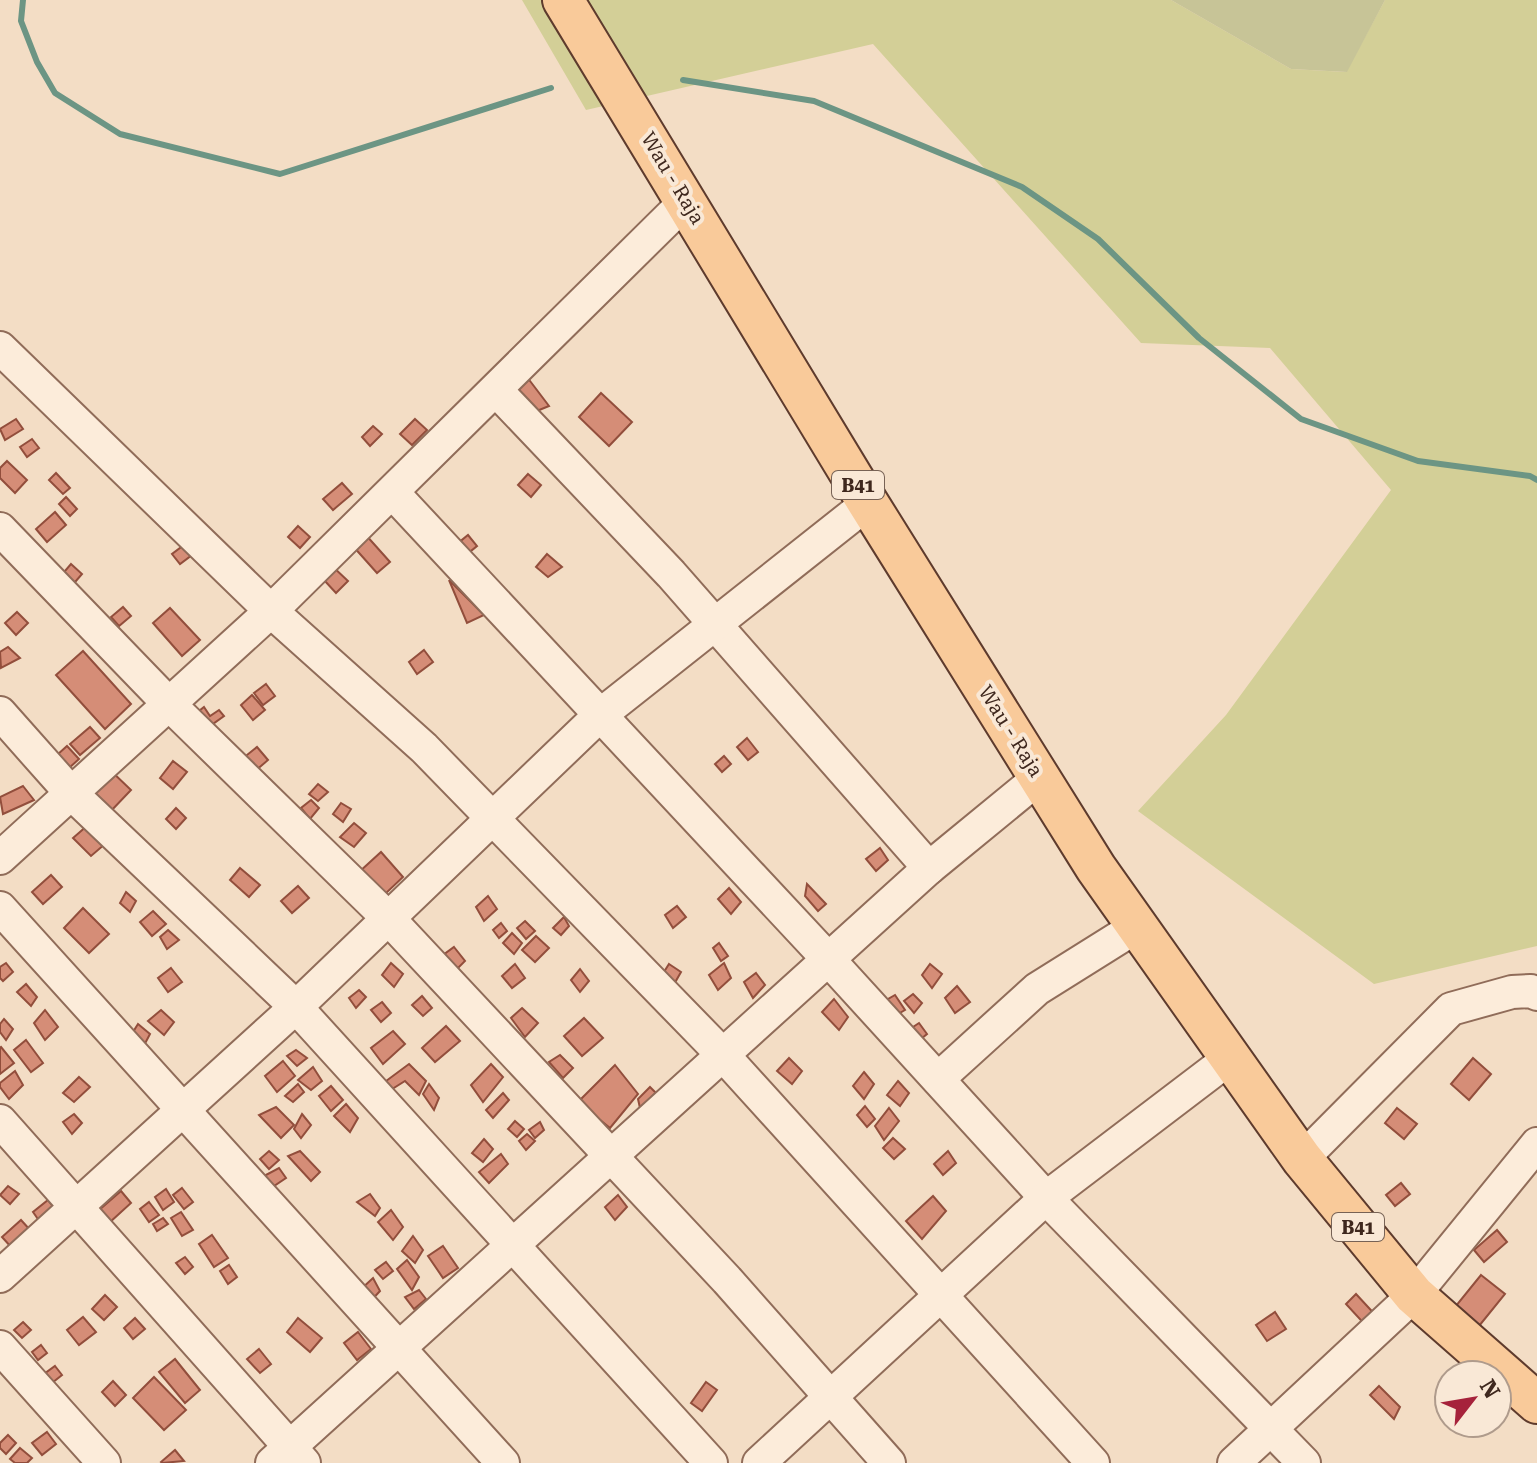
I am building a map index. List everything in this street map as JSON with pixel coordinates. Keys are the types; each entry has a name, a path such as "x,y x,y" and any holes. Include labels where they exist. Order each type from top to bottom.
{"main road":[{"name":"Wau - Raja","path":"563,0 868,503 1136,927 1302,1159 1414,1295 1537,1403"}],"street":[{"path":"0,858 271,611 687,200"},
{"path":"1,351 271,611 424,748 723,1055 1093,1463"},
{"path":"496,390 614,512 929,868"},
{"path":"393,493 829,960 1046,1198 1304,1463"},
{"path":"0,1276 296,1007 599,716 868,503"},
{"path":"0,529 169,704 389,919 727,1280 889,1463"},
{"path":"0,713 71,793 296,1007 711,1463"},
{"path":"0,1121 289,1458 399,1349 611,1156 929,868 1040,777"},
{"path":"0,908 503,1463"},
{"path":"938,1079 1037,989 1136,927"},
{"path":"1302,1159 1451,1009 1512,992 1531,991 1537,994"},
{"path":"759,1463 1046,1198 1230,1058"},
{"path":"1234,1463 1414,1295 1536,1149"},
{"path":"0,1347 104,1463"}],"shaded area":[{"path":"522,0 1171,0 1291,69 1346,72 1385,0 1537,0 1537,946 1374,984 1138,811 1226,715 1391,490 1270,348 1141,343 873,44 586,110"},
{"path":"1171,0 1385,0 1347,72 1291,69"}],"building":[{"path":"527,377 549,406 532,413 513,387"},
{"path":"601,393 632,422 609,446 579,417"},
{"path":"16,419 23,429 5,440 0,429"},
{"path":"415,419 427,430 412,445 400,434"},
{"path":"373,426 382,434 370,446 362,437"},
{"path":"32,439 39,448 27,457 20,447"},
{"path":"7,461 27,480 15,493 0,478 0,468"},
{"path":"56,473 70,488 63,494 49,480"},
{"path":"528,474 541,485 531,497 518,485"},
{"path":"342,483 352,494 333,510 323,499"},
{"path":"66,497 77,509 70,516 59,504"},
{"path":"55,512 66,525 47,542 36,529"},
{"path":"298,526 310,537 300,548 288,537"},
{"path":"365,534 390,562 377,573 352,545"},
{"path":"468,535 477,546 466,555 457,544"},
{"path":"184,545 192,555 180,564 172,554"},
{"path":"547,554 562,567 548,577 536,567"},
{"path":"71,564 82,574 70,588 58,579"},
{"path":"331,565 348,581 336,593 324,580"},
{"path":"449,580 484,615 467,623"},
{"path":"123,607 131,616 119,626 111,617"},
{"path":"170,608 200,640 182,656 153,623"},
{"path":"17,612 28,623 16,635 5,623"},
{"path":"8,647 20,658 1,668 0,652"},
{"path":"424,650 433,662 417,674 409,662"},
{"path":"83,651 131,704 105,729 56,675"},
{"path":"266,684 275,696 263,705 254,693"},
{"path":"252,695 265,710 253,720 241,705"},
{"path":"204,707 210,716 219,710 224,716 210,726 199,711"},
{"path":"90,727 100,738 80,755 70,744"},
{"path":"747,738 758,752 748,760 737,747"},
{"path":"67,746 79,759 69,768 57,755"},
{"path":"257,747 268,760 254,772 242,759"},
{"path":"724,756 731,764 722,772 715,764"},
{"path":"173,761 187,772 173,789 160,778"},
{"path":"108,768 131,790 109,813 86,791"},
{"path":"318,784 328,792 318,801 309,794"},
{"path":"23,786 34,800 3,814 0,797"},
{"path":"311,800 319,808 310,819 301,808"},
{"path":"341,803 351,809 343,822 333,814"},
{"path":"176,808 186,818 176,829 166,819"},
{"path":"354,823 366,833 354,847 340,837"},
{"path":"88,825 105,844 91,856 73,838"},
{"path":"880,848 888,860 876,871 866,859"},
{"path":"381,852 403,877 383,896 358,873"},
{"path":"240,868 260,885 249,897 230,880"},
{"path":"51,875 62,887 43,904 32,892"},
{"path":"807,884 826,904 818,911 805,896"},
{"path":"298,886 309,898 292,913 281,901"},
{"path":"729,888 741,902 731,914 718,899"},
{"path":"126,892 136,901 130,912 120,903"},
{"path":"488,896 497,909 484,921 476,907"},
{"path":"677,906 686,917 673,928 665,915"},
{"path":"83,908 109,934 89,953 64,928"},
{"path":"153,911 166,924 152,936 140,922"},
{"path":"564,917 569,926 561,935 553,928"},
{"path":"525,921 535,931 526,939 517,928"},
{"path":"501,923 507,931 499,938 493,930"},
{"path":"168,930 179,940 167,949 160,937"},
{"path":"512,933 522,943 514,954 503,943"},
{"path":"536,936 549,948 535,962 522,950"},
{"path":"719,943 728,956 721,961 713,948"},
{"path":"454,947 465,961 452,974 439,958"},
{"path":"6,963 13,972 3,981 0,967"},
{"path":"391,963 403,974 394,987 382,975"},
{"path":"724,963 731,978 718,990 709,975"},
{"path":"515,964 525,978 512,988 502,976"},
{"path":"669,964 681,972 673,986 662,975"},
{"path":"930,964 942,974 932,988 922,975"},
{"path":"171,968 182,982 168,992 158,978"},
{"path":"580,969 589,981 580,992 571,980"},
{"path":"756,973 765,985 753,998 744,982"},
{"path":"26,984 37,997 31,1006 17,992"},
{"path":"957,986 970,1002 955,1013 945,998"},
{"path":"359,990 366,997 356,1008 349,998"},
{"path":"913,994 922,1003 914,1013 904,1001"},
{"path":"895,995 905,1010 891,1018 883,1002"},
{"path":"422,996 432,1008 423,1016 412,1005"},
{"path":"834,999 848,1017 839,1030 822,1012"},
{"path":"382,1002 391,1013 381,1022 371,1010"},
{"path":"522,1008 538,1023 525,1037 511,1018"},
{"path":"45,1010 58,1027 45,1040 34,1023"},
{"path":"161,1010 174,1022 164,1035 148,1021"},
{"path":"584,1018 603,1038 582,1056 564,1036"},
{"path":"4,1019 13,1029 6,1040 0,1032"},
{"path":"919,1023 927,1034 916,1043 907,1031"},
{"path":"138,1024 150,1034 140,1053 128,1040"},
{"path":"446,1026 460,1041 435,1062 422,1048"},
{"path":"393,1031 405,1044 383,1064 371,1048"},
{"path":"26,1040 43,1063 31,1072 14,1050"},
{"path":"0,1048 14,1063 0,1074"},
{"path":"296,1050 307,1058 297,1066 287,1056"},
{"path":"560,1055 573,1068 563,1078 549,1062"},
{"path":"789,1058 802,1071 792,1084 777,1071"},
{"path":"1473,1058 1491,1074 1469,1100 1451,1084"},
{"path":"283,1061 295,1076 277,1092 265,1076"},
{"path":"409,1064 426,1081 419,1095 405,1081 389,1091 382,1084"},
{"path":"491,1064 503,1077 483,1102 471,1085"},
{"path":"615,1065 638,1094 610,1128 578,1102"},
{"path":"313,1067 322,1081 311,1090 298,1080"},
{"path":"15,1071 23,1085 9,1099 0,1083"},
{"path":"864,1072 874,1084 864,1099 853,1086"},
{"path":"79,1077 90,1087 74,1102 63,1093"},
{"path":"898,1081 909,1093 900,1106 887,1095"},
{"path":"298,1084 304,1092 293,1102 285,1096"},
{"path":"429,1084 439,1098 434,1110 423,1094"},
{"path":"331,1086 343,1100 331,1111 319,1096"},
{"path":"650,1087 656,1093 640,1108 638,1099"},
{"path":"503,1093 509,1100 493,1118 486,1110"},
{"path":"346,1104 358,1118 350,1132 334,1116"},
{"path":"865,1106 875,1119 867,1127 857,1115"},
{"path":"276,1107 294,1125 281,1138 259,1115"},
{"path":"889,1108 899,1121 884,1140 875,1126"},
{"path":"1397,1108 1417,1124 1404,1139 1385,1123"},
{"path":"74,1114 82,1123 72,1134 63,1122"},
{"path":"302,1114 311,1125 301,1138 294,1129"},
{"path":"515,1121 524,1129 517,1137 508,1129"},
{"path":"540,1122 544,1130 535,1138 529,1130"},
{"path":"527,1134 535,1141 526,1150 519,1141"},
{"path":"893,1138 905,1149 894,1159 883,1148"},
{"path":"484,1139 493,1149 483,1162 472,1153"},
{"path":"269,1151 279,1160 269,1169 260,1159"},
{"path":"300,1151 320,1172 311,1181 288,1156"},
{"path":"948,1151 956,1163 943,1175 934,1164"},
{"path":"501,1154 508,1164 489,1183 479,1172"},
{"path":"279,1168 286,1178 271,1188 264,1176"},
{"path":"1401,1183 1410,1194 1395,1206 1386,1195"},
{"path":"8,1186 19,1194 10,1204 0,1195"},
{"path":"182,1188 193,1202 184,1209 173,1195"},
{"path":"166,1189 174,1202 163,1210 155,1197"},
{"path":"121,1191 131,1203 109,1223 98,1211"},
{"path":"370,1194 380,1208 375,1216 357,1202"},
{"path":"618,1195 627,1207 615,1220 605,1207"},
{"path":"933,1196 946,1211 922,1239 906,1221"},
{"path":"48,1200 55,1209 40,1222 33,1212"},
{"path":"149,1202 159,1215 149,1222 140,1209"},
{"path":"391,1210 403,1227 393,1240 378,1222"},
{"path":"181,1212 193,1230 182,1236 171,1218"},
{"path":"163,1218 168,1224 157,1231 153,1224"},
{"path":"21,1220 31,1231 12,1248 2,1237"},
{"path":"1497,1230 1507,1242 1484,1262 1474,1250"},
{"path":"212,1235 228,1258 214,1267 199,1244"},
{"path":"413,1236 423,1250 415,1263 402,1251"},
{"path":"443,1246 458,1268 443,1278 428,1256"},
{"path":"185,1257 193,1267 185,1274 176,1263"},
{"path":"407,1260 419,1277 412,1290 397,1269"},
{"path":"386,1262 393,1271 383,1279 375,1270"},
{"path":"229,1265 237,1277 228,1284 220,1271"},
{"path":"1481,1275 1505,1294 1479,1326 1455,1307"},
{"path":"373,1278 380,1291 368,1304 359,1291"},
{"path":"419,1290 426,1299 414,1309 405,1297"},
{"path":"1356,1294 1380,1320 1369,1329 1346,1304"},
{"path":"105,1295 117,1307 104,1320 92,1309"},
{"path":"1275,1312 1286,1329 1267,1341 1256,1325"},
{"path":"83,1317 96,1332 79,1345 67,1330"},
{"path":"135,1318 145,1329 133,1339 124,1328"},
{"path":"298,1318 322,1338 310,1352 287,1332"},
{"path":"23,1322 31,1330 22,1338 14,1330"},
{"path":"358,1332 371,1349 357,1360 344,1343"},
{"path":"41,1345 47,1353 38,1360 32,1352"},
{"path":"259,1349 271,1364 260,1373 247,1359"},
{"path":"175,1359 200,1390 185,1403 159,1372"},
{"path":"55,1366 62,1375 52,1383 44,1374"},
{"path":"154,1377 186,1410 164,1430 133,1398"},
{"path":"113,1381 126,1395 115,1406 102,1392"},
{"path":"706,1382 717,1390 702,1411 691,1403"},
{"path":"1379,1386 1400,1407 1394,1419 1370,1395"},
{"path":"47,1432 56,1444 42,1455 32,1443"},
{"path":"8,1435 16,1443 6,1454 0,1443"},
{"path":"20,1448 32,1458 27,1463 15,1463 10,1459"},
{"path":"175,1450 184,1461 161,1462"}],"waterway":[{"path":"23,0 21,21 37,62 55,93 120,134 280,174 551,88"},
{"path":"683,80 814,101 1022,187 1098,239 1199,338 1301,419 1418,461 1530,476 1537,480"}]}
